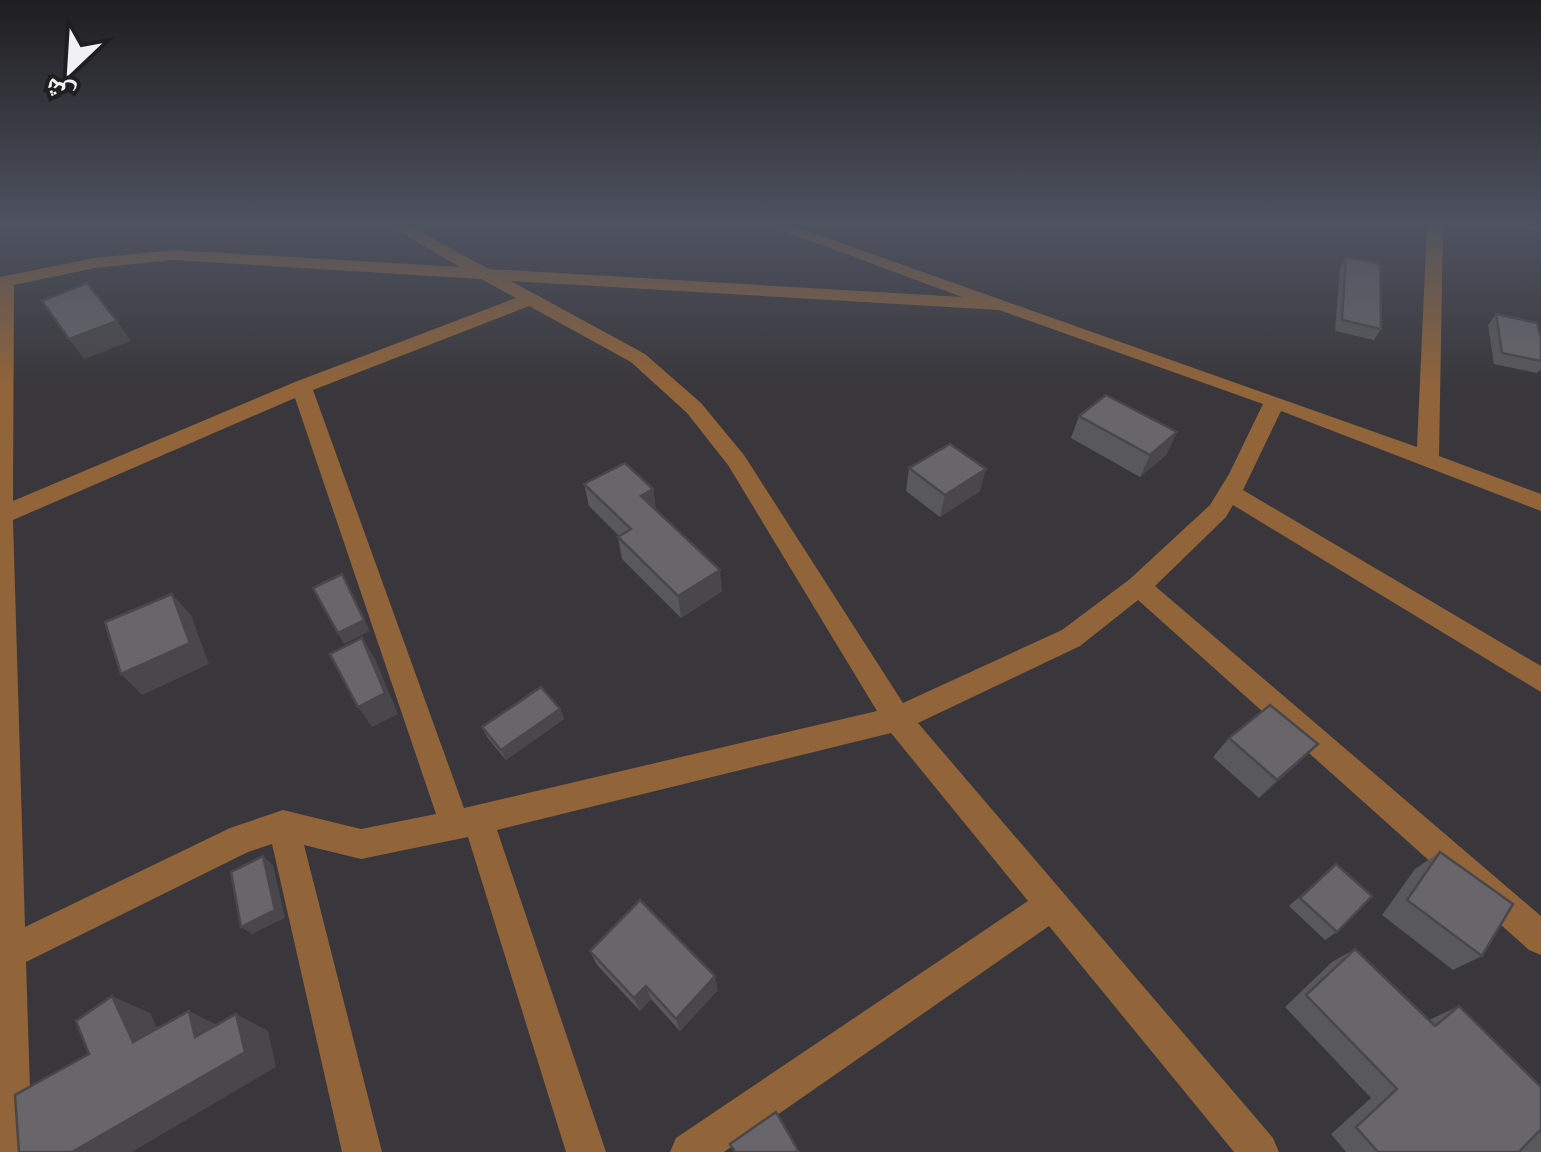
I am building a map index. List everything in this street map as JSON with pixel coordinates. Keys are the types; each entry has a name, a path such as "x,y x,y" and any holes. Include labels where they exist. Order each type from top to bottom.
{"street":[{"path":"494,280 638,358 694,408 736,460 897,718 1260,1152"},
{"path":"623,280 1004,305"},
{"path":"932,280 1275,400 1541,503"},
{"path":"1428,459 1433,280"},
{"path":"2,282 3,956 12,1152"},
{"path":"0,515 302,387 530,299"},
{"path":"302,387 586,1152"},
{"path":"3,956 241,840 282,825 361,844 897,718 1071,638 1139,586 1218,511 1231,493 1275,400"},
{"path":"1231,493 1541,680"},
{"path":"1139,586 1541,938"},
{"path":"282,825 362,1152"},
{"path":"690,1152 1052,904"}],"building":[{"path":"1345,280 1380,280 1381,329 1342,320"},
{"path":"87,283 117,321 69,339 42,301"},
{"path":"1496,314 1537,323 1541,361 1502,353"},
{"path":"1106,395 1177,432 1150,455 1079,416"},
{"path":"950,444 986,469 945,495 909,468"},
{"path":"625,463 653,489 641,496 720,570 678,596 618,537 631,529 584,484"},
{"path":"342,574 364,620 338,633 313,588"},
{"path":"172,594 190,643 121,674 105,622"},
{"path":"362,638 385,693 358,707 330,654"},
{"path":"541,687 560,709 501,750 482,727"},
{"path":"1270,705 1318,744 1277,780 1229,738"},
{"path":"1440,852 1513,904 1482,956 1407,900"},
{"path":"263,856 275,910 241,927 231,872"},
{"path":"1336,864 1372,896 1337,932 1300,898"},
{"path":"640,900 715,976 676,1019 646,986 634,998 590,951"},
{"path":"1355,949 1435,1026 1459,1006 1541,1087 1541,1132 1519,1152 1378,1152 1356,1127 1397,1089 1306,995"},
{"path":"112,996 133,1042 189,1011 195,1037 236,1014 245,1052 72,1152 19,1152 15,1095 89,1054 76,1021"},
{"path":"776,1112 799,1152 735,1152 730,1144"}]}
